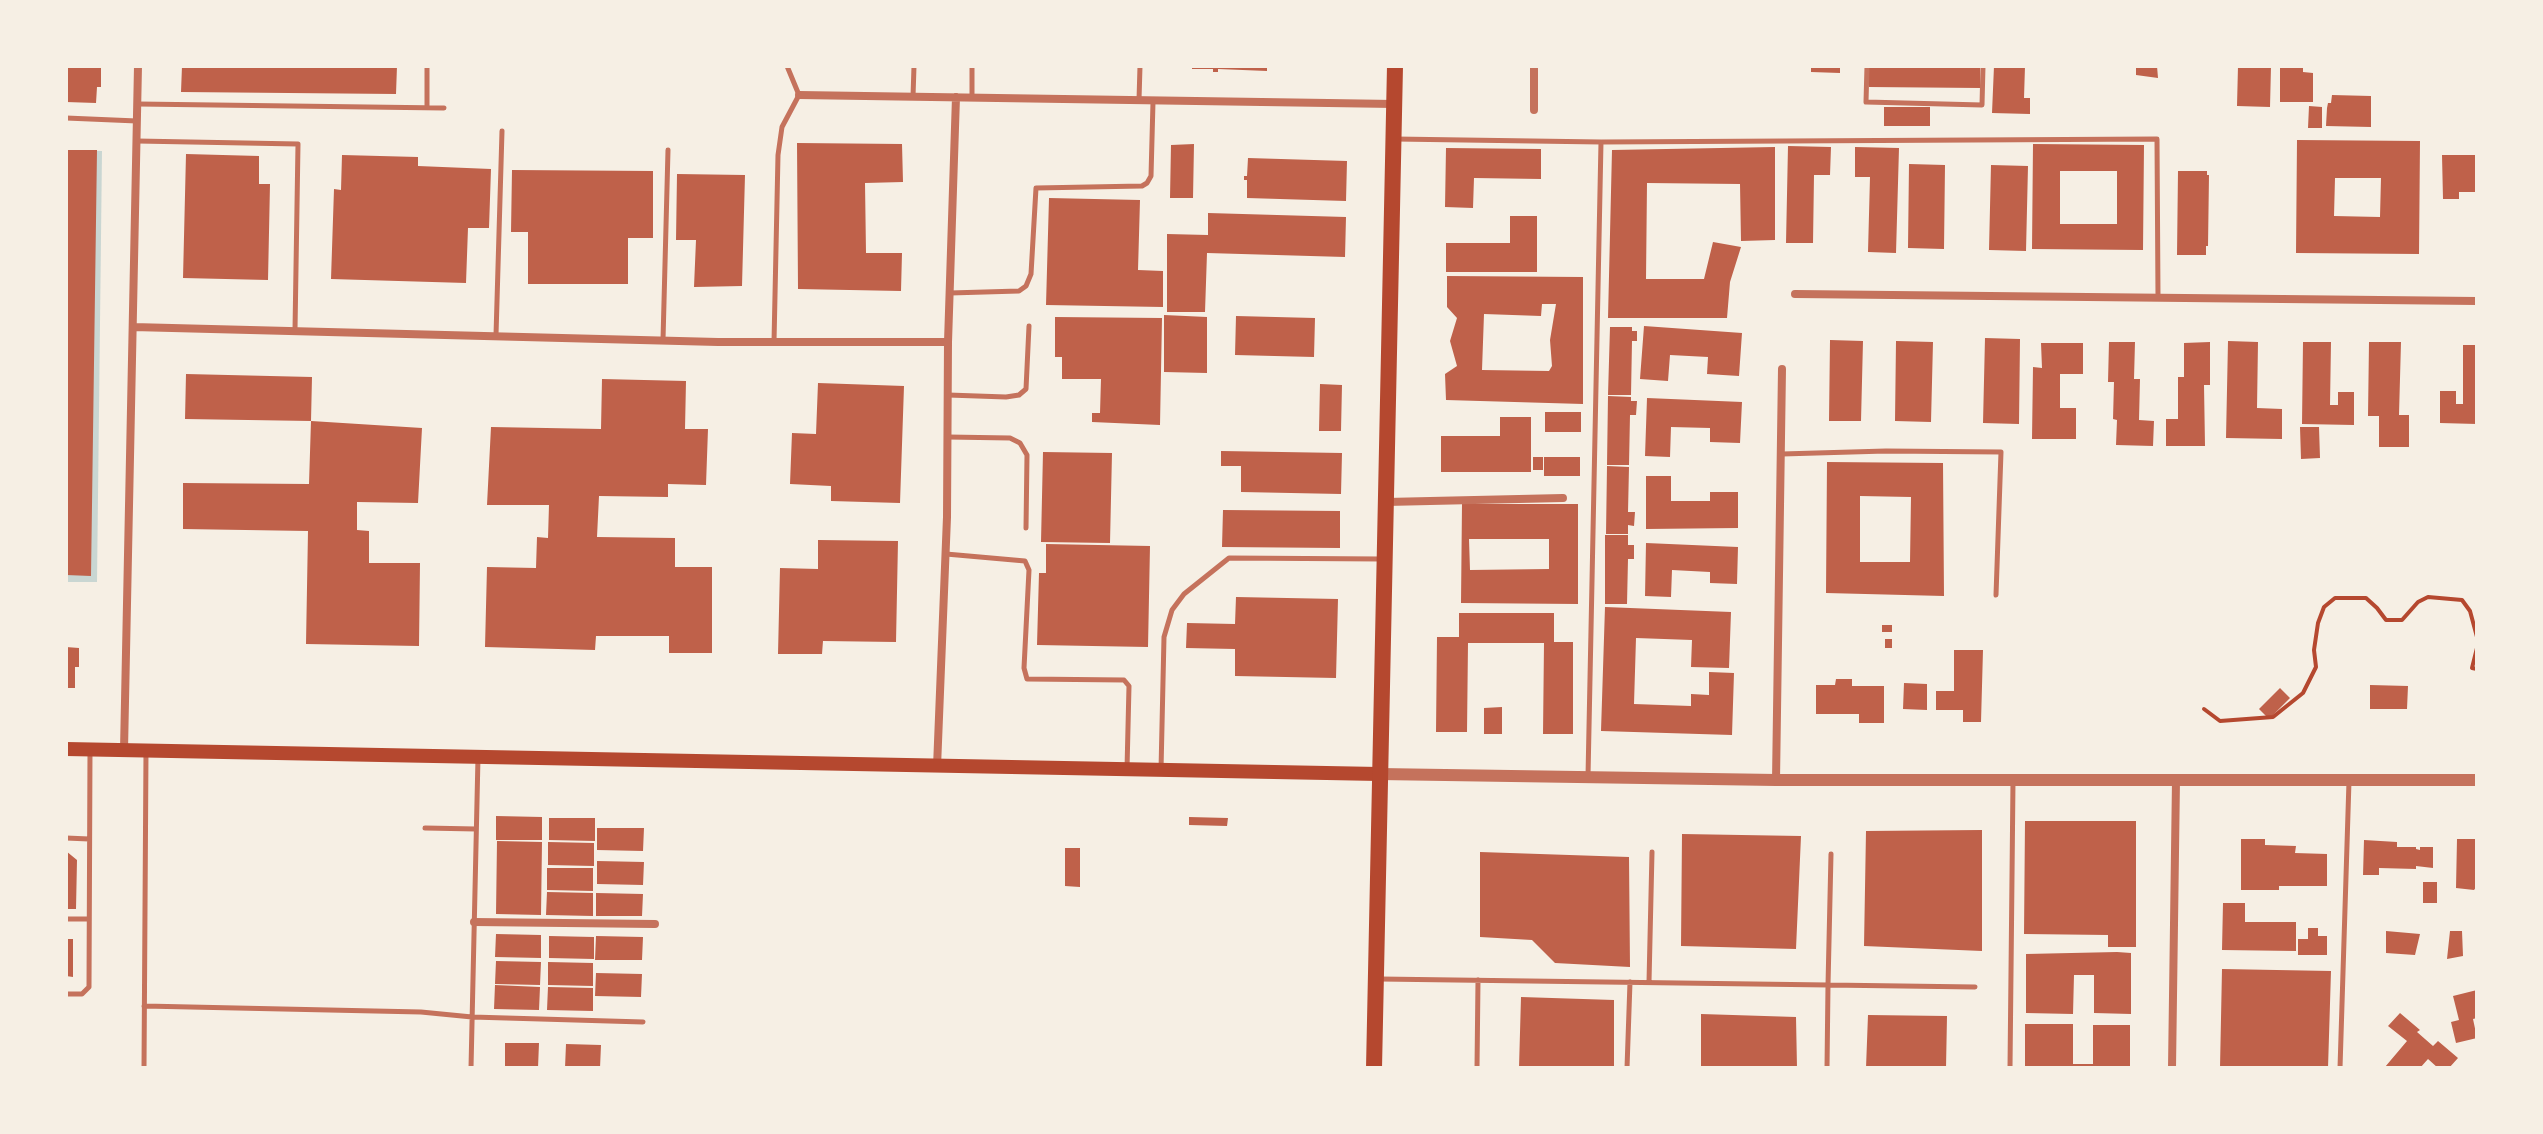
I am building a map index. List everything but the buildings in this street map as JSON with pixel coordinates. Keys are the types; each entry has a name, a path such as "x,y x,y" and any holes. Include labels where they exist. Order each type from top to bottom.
{"main road":[{"path":"1374,1068 1395,66"},
{"path":"66,749 1379,774"}],"street":[{"path":"124,750 138,66"},
{"path":"1534,66 1534,110"},
{"path":"799,95 1395,104"},
{"path":"937,767 956,97"},
{"path":"1795,294 2477,301"},
{"path":"133,327 663,340 948,342"},
{"path":"1776,780 1782,369"},
{"path":"1386,502 1563,498"},
{"path":"1379,774 1776,780 2477,780"},
{"path":"2172,1068 2176,780"},
{"path":"474,922 655,924"}],"lane":[{"path":"427,66 427,108"},
{"path":"774,342 778,155 782,127 799,95 787,66"},
{"path":"913,97 914,66"},
{"path":"972,66 972,98"},
{"path":"1139,101 1140,66"},
{"path":"1867,66 1866,102 1982,105 1983,66"},
{"path":"949,293 1019,291 1026,286 1031,274 1036,188 1142,186 1147,183 1151,176 1153,102"},
{"path":"137,104 444,108"},
{"path":"66,118 137,121"},
{"path":"496,335 502,131"},
{"path":"1394,139 1601,142 2040,137 2157,139 2158,298"},
{"path":"137,141 298,144 295,330"},
{"path":"1588,777 1601,142"},
{"path":"663,340 668,150"},
{"path":"947,395 1019,395 1026,389 1029,326"},
{"path":"947,437 1010,438 1020,443 1027,455 1026,528"},
{"path":"1782,454 2001,452 1996,595"},
{"path":"945,554 1025,561 1029,570 1024,668 1027,679 1124,680 1129,686 1127,770"},
{"path":"1161,771 1164,637 1172,610 1184,594 1229,558 1384,559"},
{"path":"66,994 82,994 89,987 90,749"},
{"path":"144,1068 146,750"},
{"path":"471,1068 478,757"},
{"path":"2010,1068 2013,780"},
{"path":"2340,1068 2349,780"},
{"path":"425,828 476,829"},
{"path":"66,838 89,839"},
{"path":"1649,982 1652,852"},
{"path":"1827,1068 1831,854"},
{"path":"66,919 89,919"},
{"path":"1376,979 1975,987"},
{"path":"1477,1068 1478,980"},
{"path":"1627,1068 1630,982"},
{"path":"144,1006 421,1012 472,1017 643,1022"}],"path":[{"path":"2204,709 2220,721 2273,717 2303,693 2316,667 2314,650 2318,623 2324,607 2335,598 2366,598 2386,620 2402,620 2418,602 2428,597 2444,596 2462,600 2470,611 2477,637"},
{"path":"2477,648 2472,668 2477,669"}],"shaded area":[{"path":"66,150 102,151 97,582 66,582"}]}
